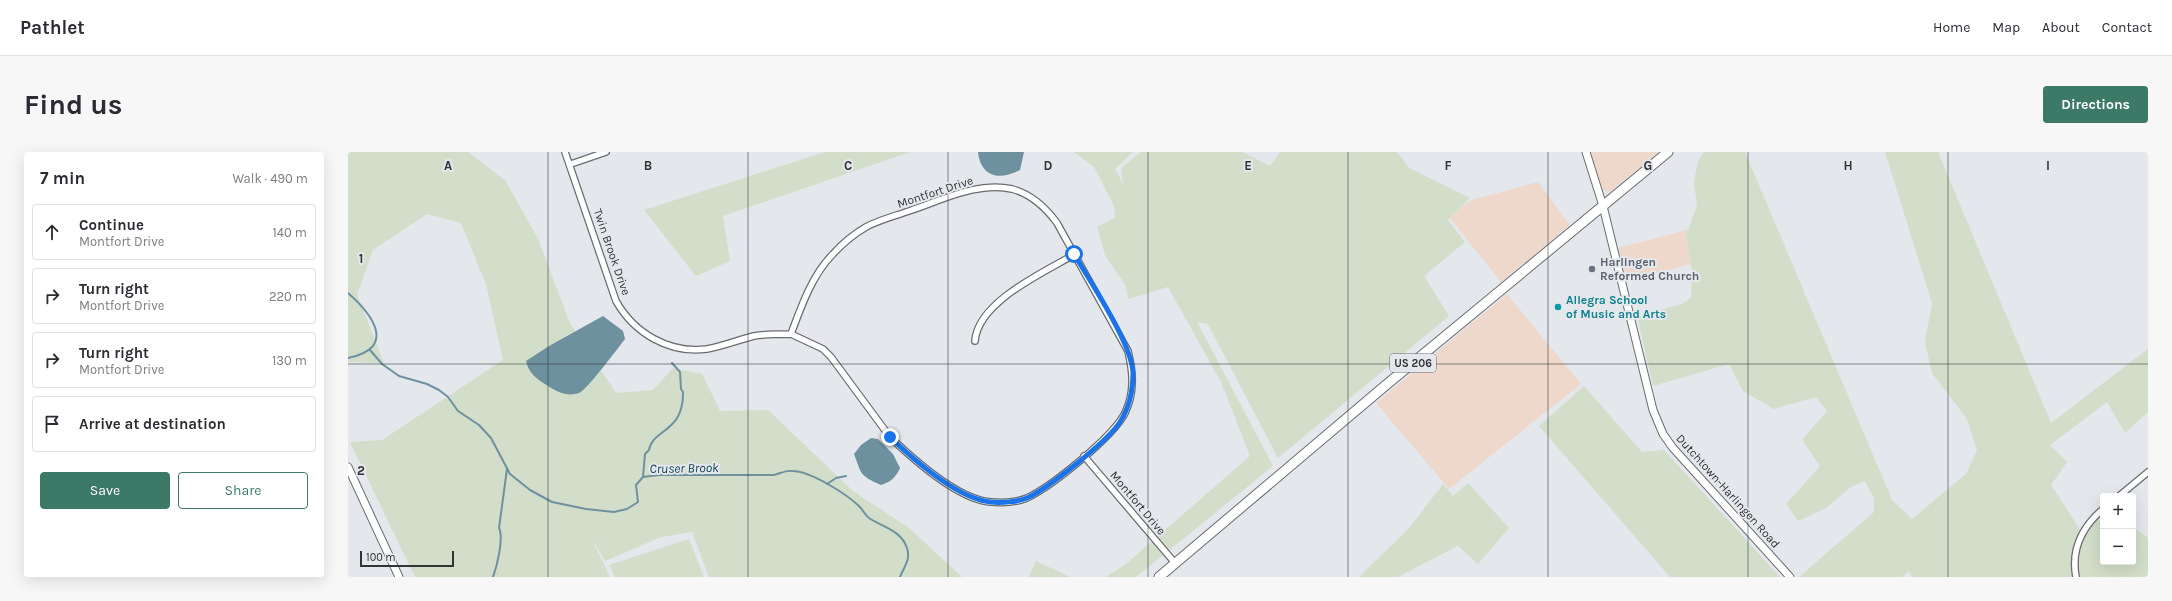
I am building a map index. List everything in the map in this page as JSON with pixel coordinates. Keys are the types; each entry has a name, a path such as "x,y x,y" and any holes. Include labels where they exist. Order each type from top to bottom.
{"highway":[{"name":"US 206","path":"1159,577 1386,385 1668,152"}],"street":[{"name":"Twin Brook Drive","path":"566,152 609,284 620,307 633,324 657,341 673,347 689,349 723,346 755,336"},
{"path":"571,164 606,152"},
{"name":"Dutchtown-Harlingen Road","path":"1586,152 1603,206 1654,410 1663,434 1673,448 1790,577"},
{"name":"Montfort Drive","path":"755,336 791,334 823,349 831,357 890,437 902,449 950,485 975,498 991,502 1016,501 1040,491 1107,437 1121,419 1131,394 1133,371 1128,350 1050,213 1030,197 1017,191 1002,188 965,192 874,223 853,236 832,254 818,273 791,334"},
{"path":"975,341 982,322 1003,298 1015,288 1074,254"},
{"name":"Montfort Drive","path":"1084,456 1175,563"},
{"path":"348,467 399,577"},
{"path":"2123,493 2148,472"},
{"path":"2076,577 2075,556 2080,537 2091,521 2100,512"}],"shaded area":[{"path":"1590,152 1658,152 1610,192 1603,190"},
{"path":"1538,182 1570,225 1501,282 1449,217 1471,200"},
{"path":"1687,230 1695,263 1627,281 1618,248"},
{"path":"1507,294 1581,384 1449,489 1376,403"}],"green space":[{"path":"348,152 468,152 505,180 538,239 570,323 616,393 653,390 673,368 702,374 720,411 768,410 853,491 909,528 962,577 709,577 692,532 661,537 605,561 591,537 610,577 415,577 350,442 382,440 503,360 486,284 461,223 427,214 373,250 357,294 384,363 348,362"},
{"path":"825,152 910,152 723,216 730,261 696,276 644,210"},
{"path":"1074,152 1133,152 1115,169 1123,184 1121,168 1141,152 1242,152 1270,166 1280,152 1397,152 1409,168 1470,198 1448,220 1465,242 1424,276 1449,316 1278,458 1208,324 1197,322 1273,466 1136,577 1106,577 1126,564 1250,456 1221,382 1168,287 1128,299 1126,286 1105,255 1097,227 1115,218 1114,206 1094,167"},
{"path":"1704,152 1745,152 1892,500 1912,519 1966,474 1977,450 1967,419 1932,373 1925,342 1932,303 1885,152 1938,152 2051,423 2148,349 2148,412 2125,433 2107,402 2050,445 2067,462 2051,485 2081,531 2100,512 2100,565 2136,565 2136,529 2148,538 2148,577 1912,577 1909,571 1902,577 1799,577 1874,512 1874,498 1865,481 1851,487 1826,508 1798,521 1786,504 1820,466 1802,440 1827,411 1816,397 1774,409 1743,391 1729,364 1653,386 1637,316 1682,304 1691,298 1692,271 1686,235 1697,206 1694,182 1698,161"},
{"path":"1584,386 1642,452 1664,450 1780,577 1670,577 1539,426"},
{"path":"1468,483 1509,528 1478,564 1458,546 1398,577 1359,577 1409,528 1443,484 1453,496"},
{"path":"689,539 704,577 615,577 609,565"},
{"path":"1036,561 1070,577 1029,577"}],"water":[{"path":"978,152 1024,152 1020,170 998,176 987,172 983,167"},
{"path":"603,316 623,331 625,339 583,390 575,394 563,393 555,390 531,373 526,361 549,346"},
{"path":"871,438 878,439 893,454 900,468 893,479 881,485 862,474 854,454 861,445"}],"waterway":[{"path":"348,293 365,311 376,330 376,339 372,347 363,353 348,358"},
{"name":"Cruser Brook","path":"370,350 382,364 399,376 427,384 439,390 448,397 458,411 479,425 491,438 510,474 530,490 552,502 586,509 614,512 627,509 638,502 636,485 643,477 659,475 774,475 787,471 800,472 818,479 846,495 859,506 869,518 896,533 900,537 908,552 906,563 900,577"},
{"path":"643,477 645,454 649,450 651,443 673,423 679,415 682,405 683,392 681,389 680,372 672,363"},
{"path":"493,577 498,559 501,538 499,528 507,469"},
{"path":"827,484 836,478 846,476"}],"place":[{"name":"Harlingen Reformed Church","path":"1592,269"},
{"name":"Allegra School of Music and Arts","path":"1558,307"}],"route":[{"path":"890,437 902,449 950,485 975,498 991,502 1016,501 1040,491 1107,437 1119,423 1125,411 1131,394 1133,371 1128,350 1074,254"}]}
